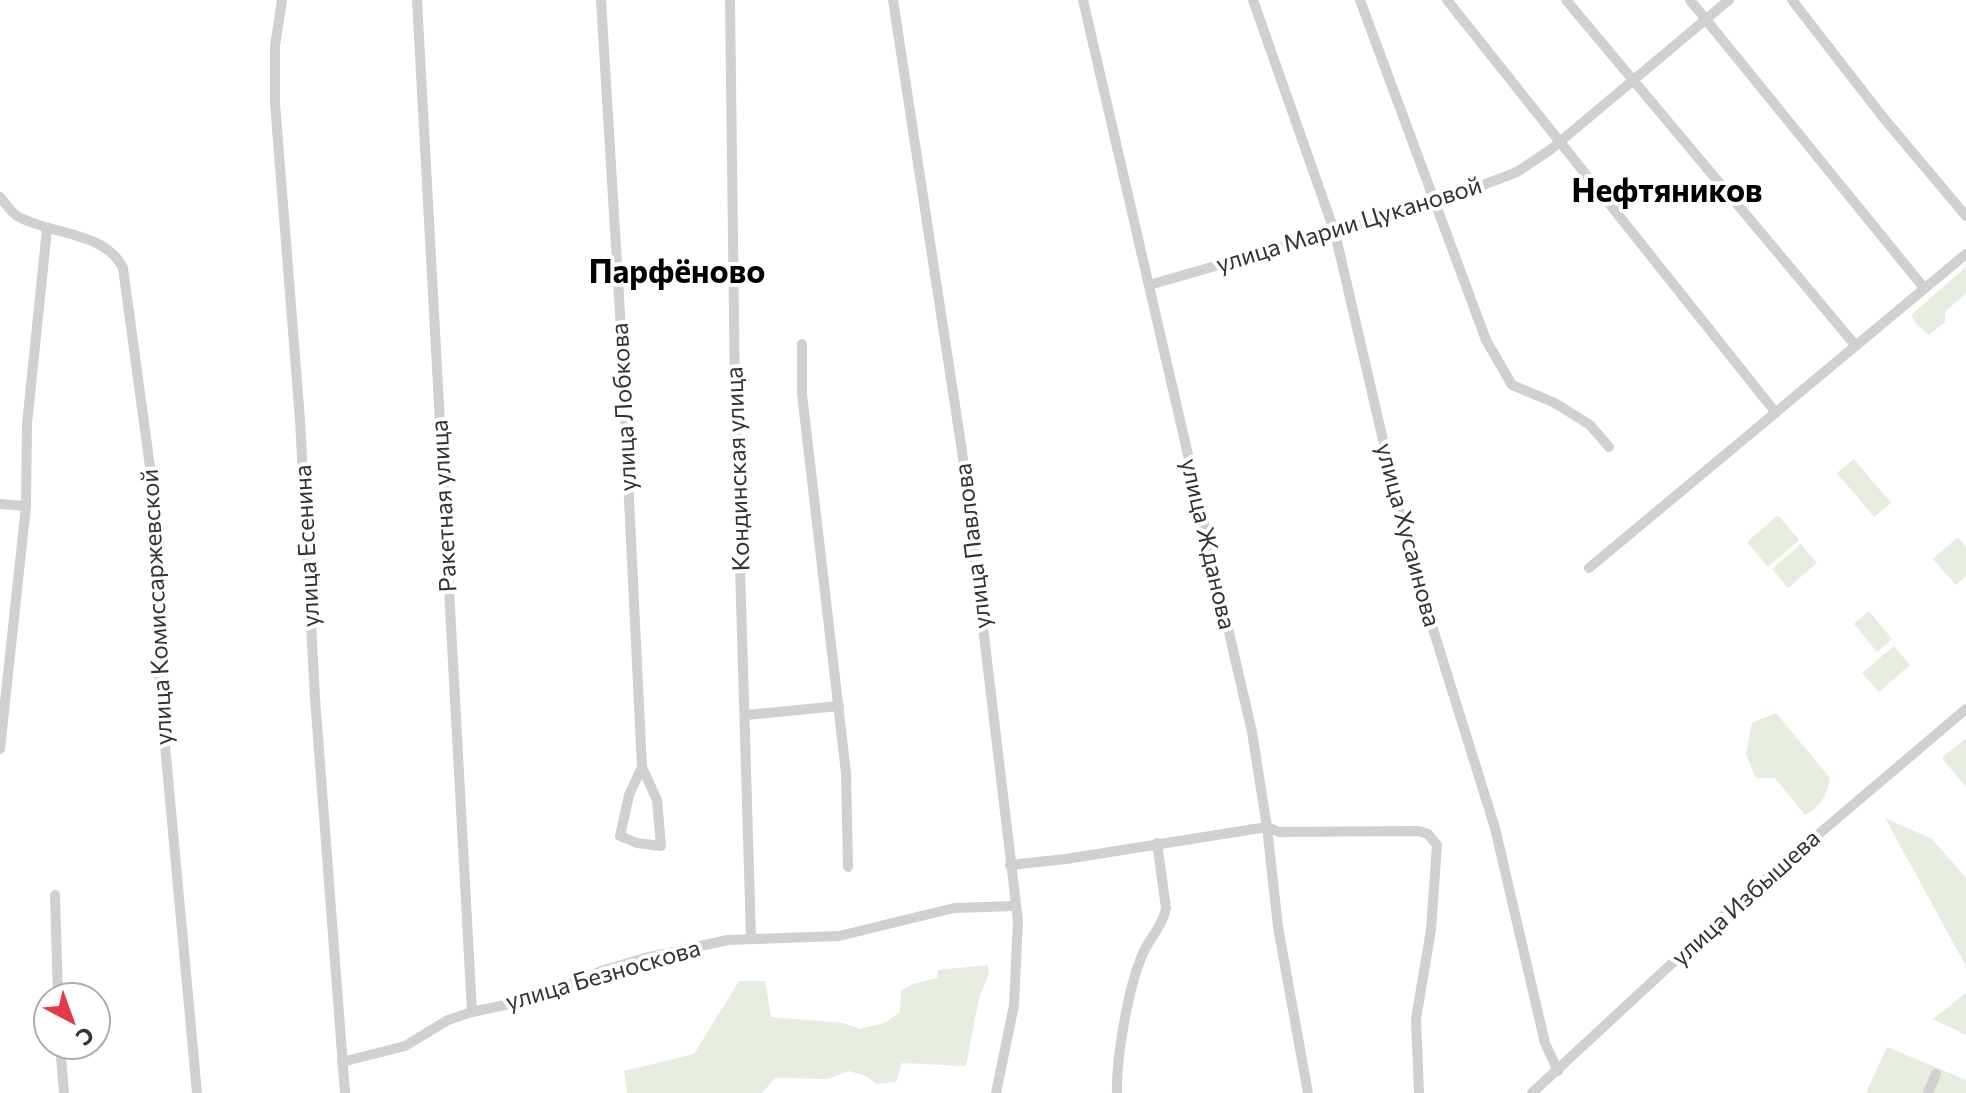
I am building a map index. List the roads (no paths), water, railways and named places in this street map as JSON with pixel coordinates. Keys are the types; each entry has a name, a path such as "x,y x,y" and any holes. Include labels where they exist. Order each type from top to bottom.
{"street":[{"name":"улица Есенина","path":"282,0 275,46 275,103 300,420 315,698 345,1093"},
{"name":"Ракетная улица","path":"417,0 472,1012"},
{"name":"улица Лобкова","path":"601,0 642,767 657,800 661,846 637,843 620,836 629,795 642,767"},
{"name":"Кондинская улица","path":"730,0 735,398 751,938"},
{"name":"улица Павлова","path":"893,0 962,451 1018,921 1014,1005 996,1093"},
{"name":"улица Жданова","path":"1083,0 1252,732 1278,927 1308,1093"},
{"name":"улица Хусаинова","path":"1253,0 1335,233 1409,552 1495,828 1542,1030 1558,1071"},
{"path":"1360,0 1486,340 1512,385 1555,403 1590,425 1609,447"},
{"path":"1447,0 1776,413"},
{"path":"1566,0 1856,346"},
{"path":"1690,0 1924,288"},
{"name":"улица Марии Цукановой","path":"1149,285 1436,203 1517,172 1559,142 1729,0"},
{"path":"1792,0 1882,116 1966,216"},
{"name":"улица Комиссаржевской","path":"0,197 15,215 47,229 101,244 111,250 123,268 153,489 160,691 197,1093"},
{"path":"0,749 26,506 27,424 47,229"},
{"path":"1589,568 1966,254"},
{"path":"802,344 802,394 846,773 848,867"},
{"path":"0,504 26,506"},
{"path":"746,715 839,706"},
{"name":"улица Избышева","path":"1539,1091 1742,900 1966,709"},
{"path":"1010,865 1267,827 1279,832 1419,831 1428,834 1437,845 1431,930 1416,1019 1419,1093"},
{"path":"1117,1093 1123,1031 1139,961 1164,918 1166,908 1157,843"},
{"path":"55,895 58,981"},
{"name":"улица Безноскова","path":"342,1062 405,1046 448,1020 538,998 601,971 645,958 728,940 839,936 954,908 1015,906"},
{"path":"61,1061 64,1093"},
{"path":"1928,1093 1936,1074"}],"district":[{"name":"Нефтяников","path":"1667,191"},
{"name":"Парфёново","path":"677,272"}]}
